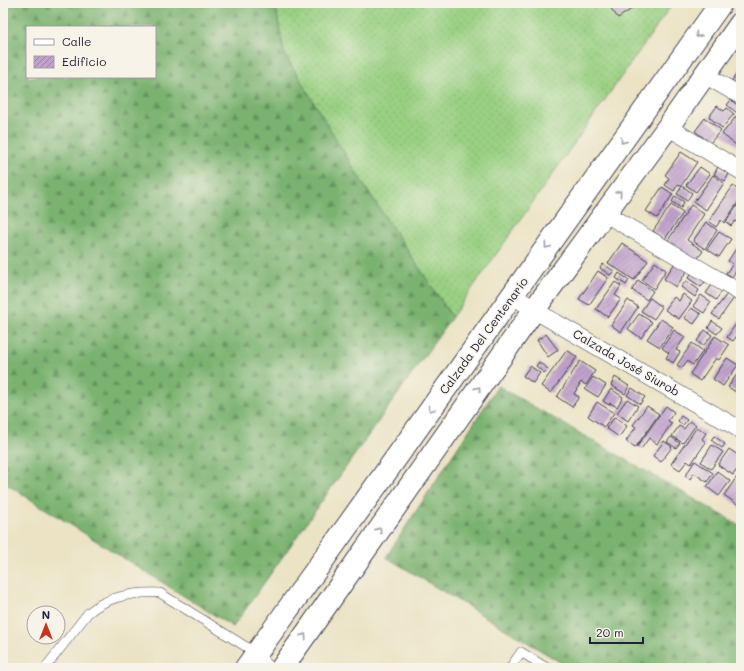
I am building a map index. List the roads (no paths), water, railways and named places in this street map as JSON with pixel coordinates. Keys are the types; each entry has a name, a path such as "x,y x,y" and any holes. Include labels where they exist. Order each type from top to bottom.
{"main road":[{"name":"Calzada Del Centenario","path":"251,660 721,3"},
{"name":"Calzada Del Centenario","path":"282,668 534,310 604,212 668,127 741,24"}],"street":[{"path":"705,75 741,96"},
{"path":"668,127 741,171"},
{"path":"604,212 741,293"},
{"name":"Calzada José Siurob","path":"513,295 534,310 741,430"}],"lane":[{"path":"45,668 88,613 97,606 120,596 148,593 160,593 251,660 272,668"},
{"path":"510,668 521,652 547,668"}]}
